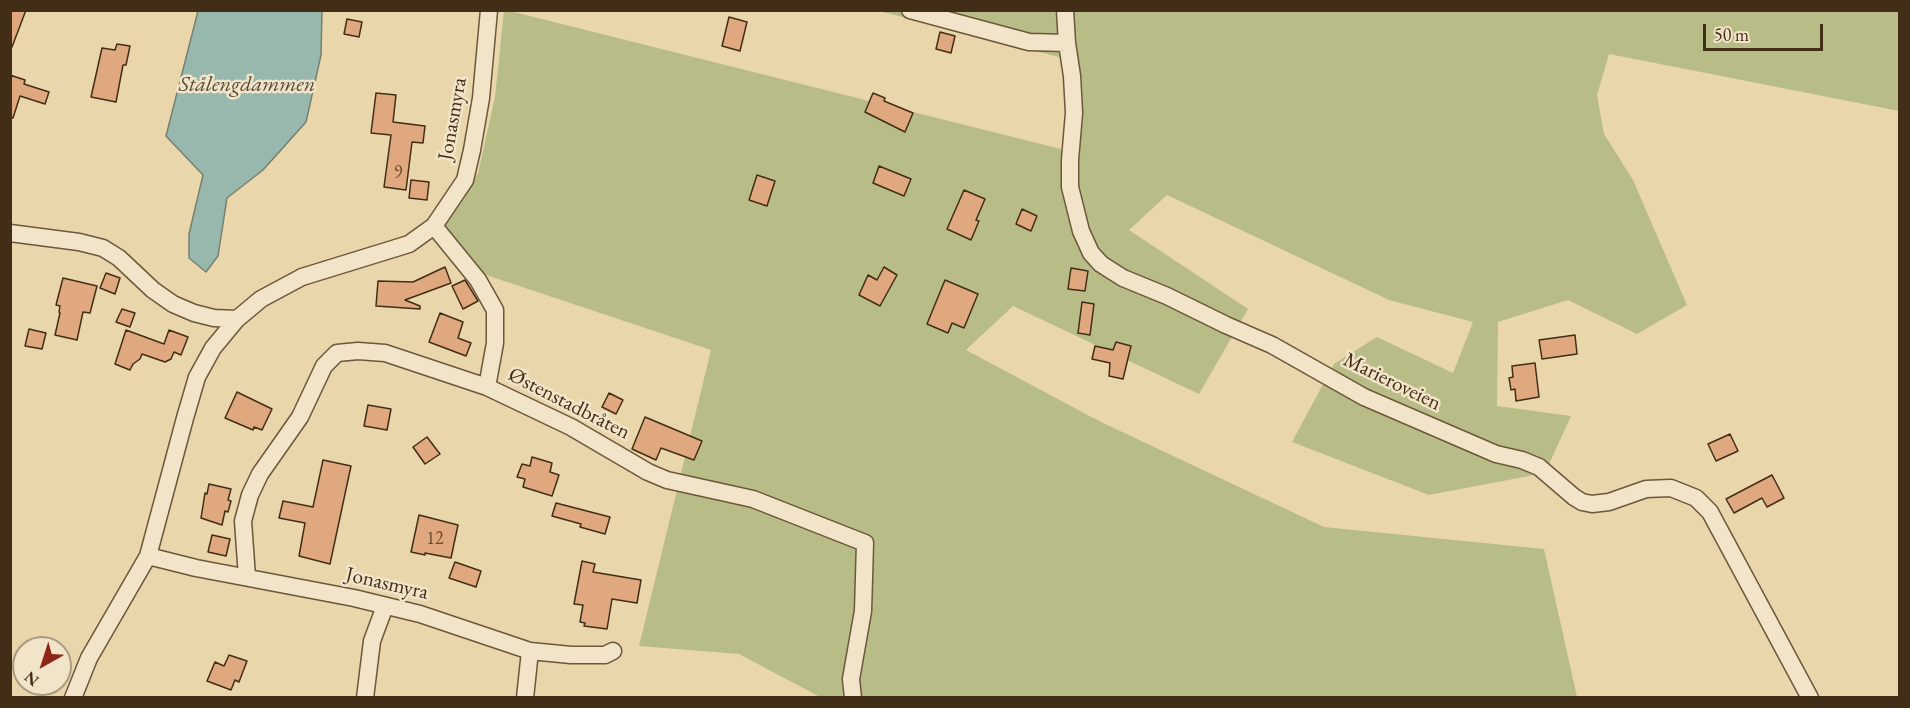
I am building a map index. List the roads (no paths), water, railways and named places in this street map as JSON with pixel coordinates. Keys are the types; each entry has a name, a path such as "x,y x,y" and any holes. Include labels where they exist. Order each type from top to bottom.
{"street":[{"name":"Jonasmyra","path":"73,698 89,658 148,556 197,377 213,348 237,319 261,299 302,277 409,244 434,226 465,180 481,98 489,10"},
{"path":"910,10 1029,42 1066,43"},
{"name":"Marieroveien","path":"1065,10 1066,43 1072,76 1074,113 1070,187 1081,231 1091,253 1101,264 1123,278 1272,345 1364,397 1496,454 1539,467 1582,502 1592,504 1609,502 1646,489 1671,488 1696,498 1710,512 1810,698"},
{"path":"434,226 478,280 495,310 495,343 487,387"},
{"path":"10,233 79,242 103,248 119,258 153,290 172,304 214,318 237,319"},
{"name":"Østenstadbråten","path":"246,577 243,521 250,495 260,474 300,417 324,366 337,353 358,351 385,353 487,387 570,427 648,472 667,480 753,499 866,543 863,611 851,679 853,698"},
{"name":"Jonasmyra","path":"148,556 196,568 354,598 420,614 530,651 571,655 605,655 613,651"},
{"path":"365,698 372,641 385,606"},
{"path":"525,698 530,651"}],"water":[{"name":"Stålengdammen","path":"198,11 322,11 321,55 306,122 263,170 227,198 218,256 206,272 189,258 189,234 203,175 166,136"}]}
